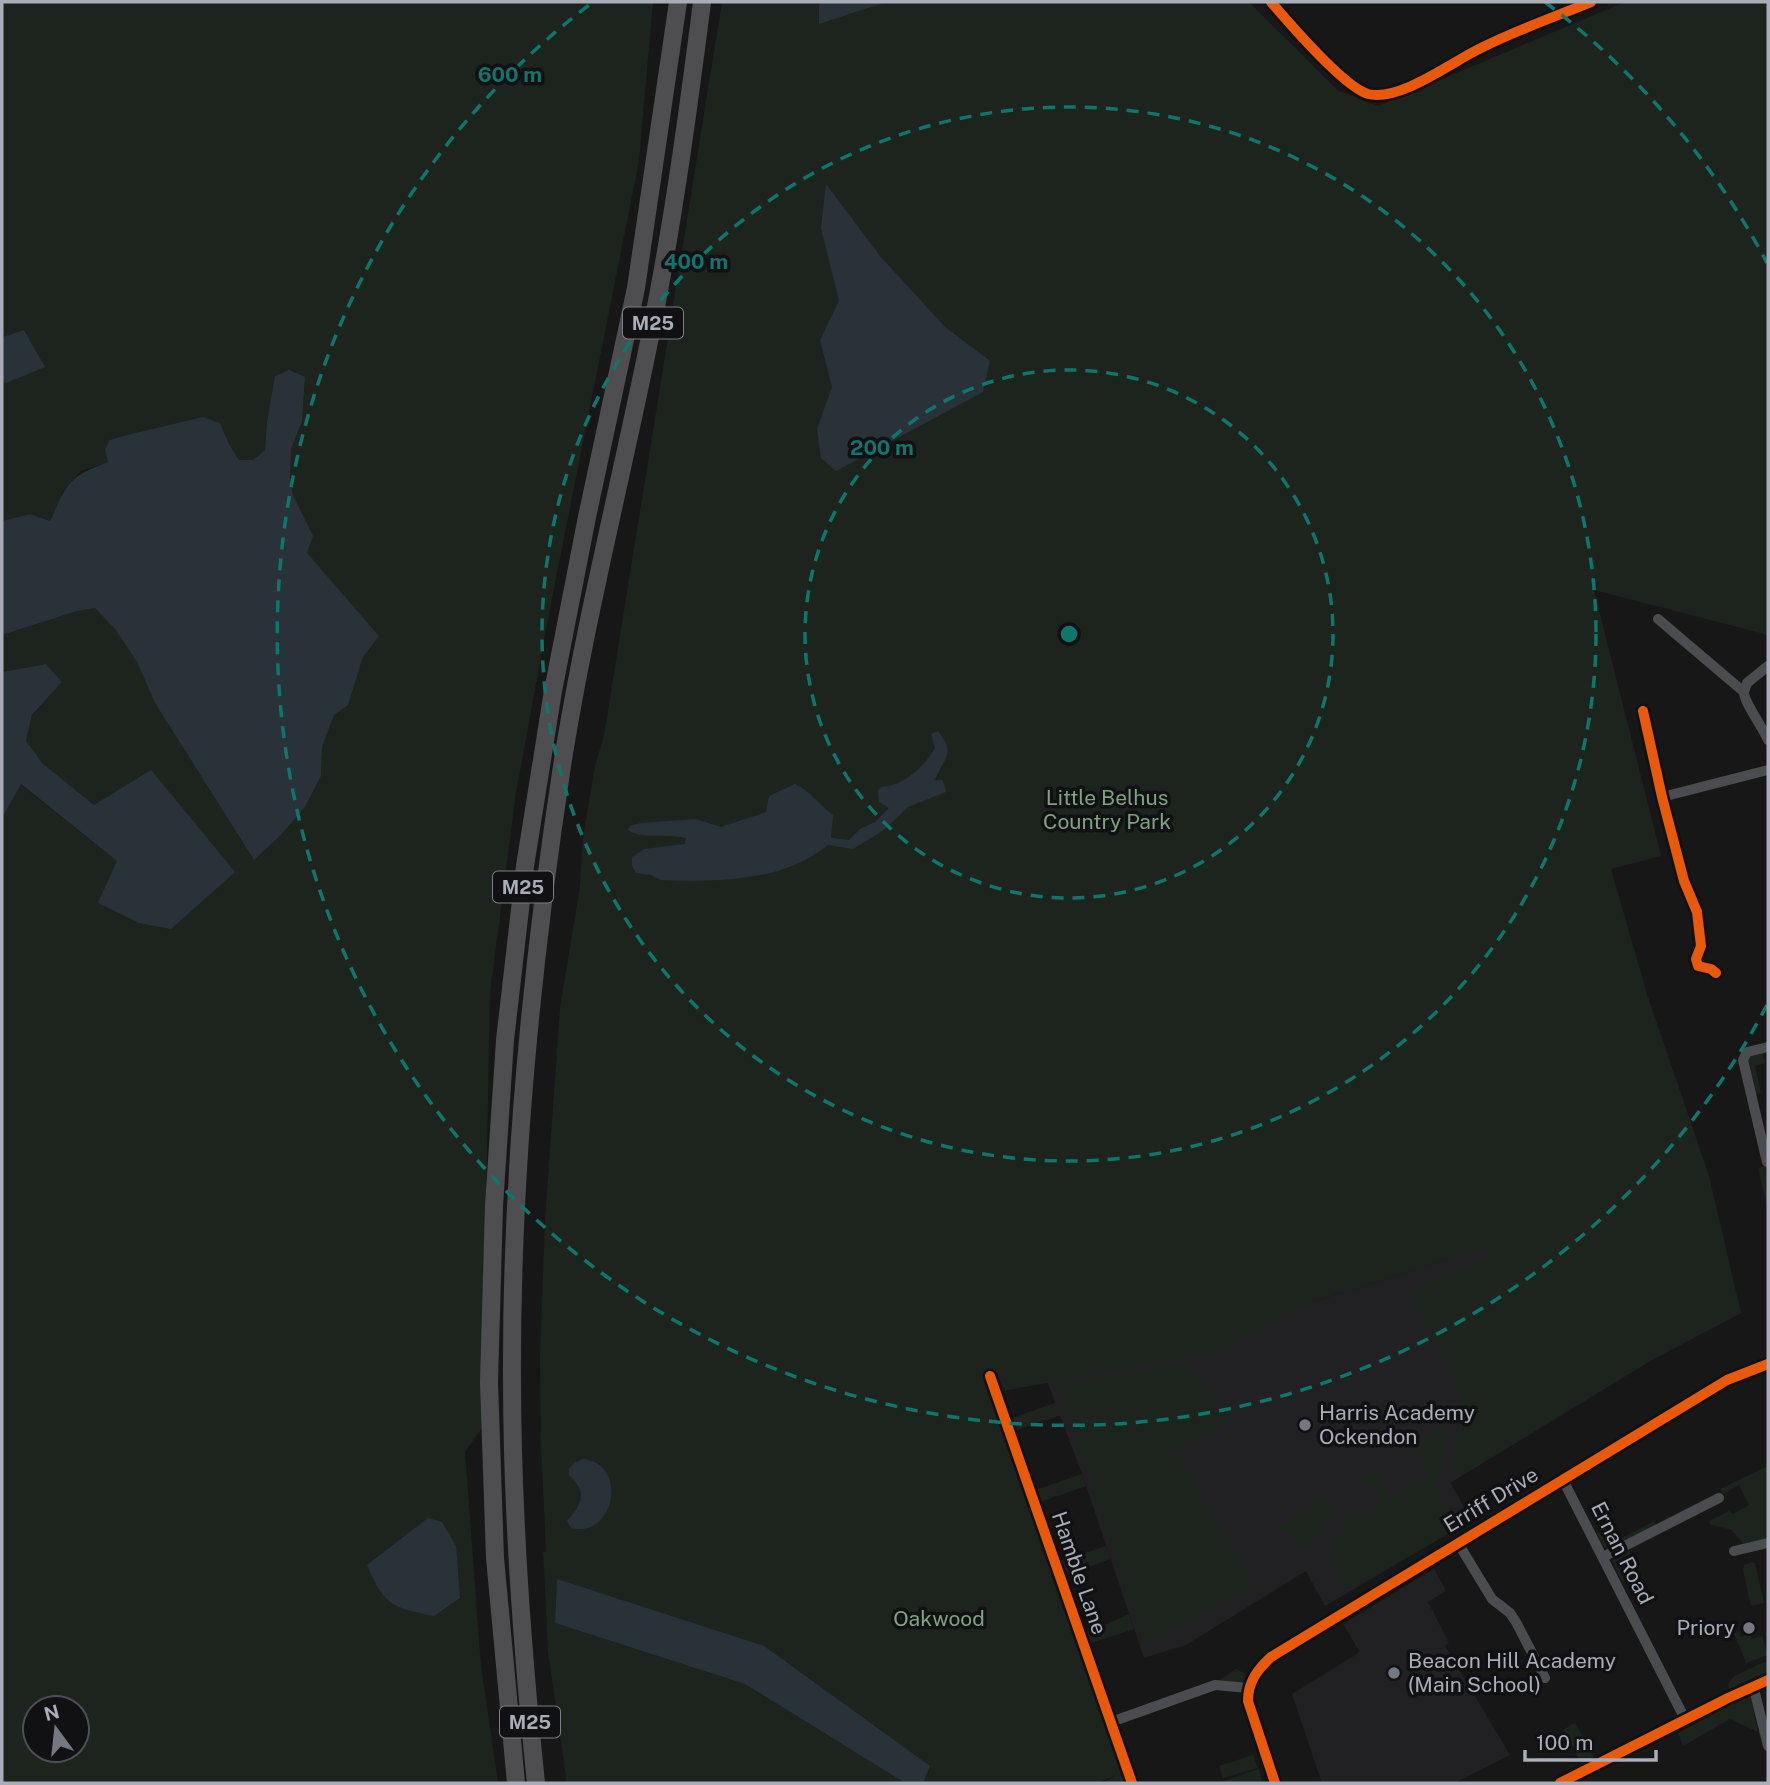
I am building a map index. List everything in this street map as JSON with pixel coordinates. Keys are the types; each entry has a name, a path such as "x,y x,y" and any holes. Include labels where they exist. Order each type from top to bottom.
{"highway":[{"name":"M25","path":"516,1783 495,1558 489,1382 494,1206 506,1029 528,843 553,691 584,529 636,288 678,2"},
{"name":"M25","path":"536,1783 517,1567 512,1426 513,1262 526,1052 538,934 563,761 585,640 662,275 702,2"}],"street":[{"path":"1271,2 1297,32 1352,86 1369,94 1387,94 1415,84 1481,48 1591,2"},
{"path":"1658,619 1744,692"},
{"path":"1768,666 1747,683 1744,692 1744,699 1756,715 1768,740"},
{"path":"1643,711 1684,881 1697,912 1702,946 1696,959 1698,966 1716,973"},
{"path":"1662,797 1768,770"},
{"path":"1767,1162 1743,1060 1747,1052 1768,1047"},
{"name":"Erriff Drive","path":"1248,1688 1258,1669 1270,1657 1727,1380 1768,1364"},
{"name":"Hamble Lane","path":"990,1376 1132,1783"},
{"name":"Ernan Road","path":"1563,1480 1685,1719"},
{"path":"1603,1557 1719,1498"},
{"path":"1458,1543 1492,1599 1516,1622 1545,1678"},
{"path":"1734,1551 1768,1543"},
{"path":"1560,1783 1753,1685 1768,1680"},
{"path":"1111,1722 1215,1685 1248,1688 1248,1701 1275,1783"},
{"path":"1753,1685 1768,1746"}],"shaded area":[{"path":"819,2 883,2 883,3 819,24"},
{"path":"826,184 880,256 945,327 990,361 983,392 836,471 821,458 817,429 832,387 820,340 839,301 821,228"},
{"path":"24,330 45,367 6,383 2,382 2,337"},
{"path":"289,370 305,377 302,422 291,449 290,479 293,495 313,536 307,553 379,636 363,657 348,705 334,715 322,747 321,776 305,807 281,835 254,860 155,703 137,662 115,629 95,608 77,611 2,635 2,521 30,514 50,521 70,483 84,472 108,462 105,449 110,440 123,436 203,417 220,423 239,460 253,460 265,450 275,376"},
{"path":"46,664 62,682 32,715 26,741 42,763 94,805 151,770 235,872 171,929 139,923 98,903 117,861 21,784 2,818 2,672"},
{"path":"938,731 948,751 935,780 943,780 946,792 908,807 884,830 853,849 828,845 791,866 770,873 727,880 661,880 651,875 636,873 632,866 632,857 644,849 685,844 686,838 633,833 628,830 630,826 696,819 721,827 766,812 769,796 795,784 806,790 833,815 831,838 849,840 860,829 875,822 889,808 879,802 878,791 881,787 905,779 925,762 935,748 931,734"},
{"name":"Harris Academy Ockendon","path":"1495,1244 1741,1313 1652,1360 1450,1482 1471,1520 1325,1606 1306,1571 1186,1645 1144,1658 1082,1474 1045,1376 1163,1349"},
{"path":"583,1459 597,1464 607,1473 611,1500 598,1523 586,1528 571,1528 567,1521 577,1509 581,1498 579,1487 569,1475 569,1469 575,1462"},
{"path":"428,1518 442,1522 456,1546 460,1598 434,1616 408,1610 391,1602 379,1589 367,1565"},
{"name":"Beacon Hill Academy (Main School)","path":"1434,1569 1446,1591 1428,1602 1449,1643 1445,1646 1510,1755 1455,1783 1322,1783 1292,1694 1360,1652 1343,1624"},
{"path":"557,1579 764,1646 930,1766 923,1783 905,1783 745,1684 555,1623"}],"green space":[{"path":"2,2 653,2 639,161 516,793 490,993 482,1428 465,1452 481,1666 498,1783 2,1783 2,818 20,784 117,861 139,923 172,928 94,805 41,763 26,741 32,716 62,682 46,664 2,672 2,635 95,607 115,629 137,662 155,703 254,860 281,835 305,807 321,776 322,747 334,715 348,705 363,657 379,636 306,553 301,513 290,479 291,449 302,422 305,377 267,422 265,450 253,460 239,460 220,423 162,428 123,436 108,462 81,471 63,491 50,521 30,514 2,521 2,382 6,383 44,366 24,330 2,337"},
{"name":"Little Belhus Country Park","path":"722,2 1249,2 1337,90 1378,106 1625,2 1768,2 1768,635 1594,590 1661,856 1611,869 1647,994 1709,1176 1741,1313 1652,1360 1450,1483 1461,1410 1454,1379 1413,1301 1415,1293 1425,1283 1463,1271 1493,1245 1312,1302 1218,1353 991,1393 1124,1772 1125,1783 1102,1783 1118,1774 1098,1783 923,1783 930,1767 557,1579 555,1623 745,1684 905,1783 567,1783 548,1652 543,1552 546,1552 540,1359 545,1220 560,1008 580,886 583,838 595,766 604,735"},
{"path":"1762,1051 1765,1063 1755,1066 1761,1093 1755,1095 1746,1060 1749,1055"},
{"path":"1768,1166 1768,1211 1758,1168"},
{"path":"1191,1362 1228,1423 1176,1450 1256,1587 1144,1645 1059,1385"},
{"path":"1057,1402 1061,1415 1014,1431 1010,1419"},
{"path":"1448,1424 1437,1487 1461,1526 1347,1593 1330,1563 1325,1565 1348,1514 1367,1513 1378,1505 1380,1499 1377,1492 1360,1481 1376,1470 1391,1495 1428,1475 1412,1444"},
{"path":"1768,1466 1768,1541 1745,1546 1732,1530 1711,1525 1709,1521 1729,1511 1733,1514 1749,1505 1739,1485 1723,1494 1720,1489"},
{"path":"1082,1474 1086,1486 1040,1502 1035,1490"},
{"path":"1327,1495 1336,1506 1310,1552 1275,1529"},
{"path":"1654,1521 1658,1527 1608,1553 1596,1532 1620,1539"},
{"path":"1106,1546 1111,1559 1063,1576 1058,1562"},
{"path":"1629,1551 1633,1559 1623,1583 1612,1560"},
{"path":"1755,1563 1764,1603 1751,1606 1743,1570 1744,1565"},
{"path":"1129,1614 1134,1629 1088,1644 1084,1634"},
{"path":"1739,1631 1741,1637 1750,1634 1752,1639 1762,1636 1768,1655 1746,1663 1734,1633"},
{"path":"1764,1662 1768,1663 1767,1672 1729,1689 1728,1684 1734,1676"},
{"path":"1236,1669 1246,1674 1242,1684 1218,1681"},
{"path":"1745,1697 1751,1697 1758,1732 1730,1719 1683,1746 1678,1733"},
{"path":"1575,1723 1594,1758 1582,1765 1564,1729"},
{"path":"1253,1755 1258,1768 1223,1778 1219,1766"},
{"path":"1259,1769 1262,1781 1223,1781"}],"cycle path":[{"path":"1271,2 1345,80 1368,94 1381,95 1426,79 1495,41 1591,2"},
{"path":"1643,711 1684,881 1697,912 1701,946 1696,959 1698,966 1716,973"},
{"path":"1275,1783 1248,1701 1254,1677 1271,1657 1727,1380 1768,1364"},
{"path":"990,1376 1132,1783"},
{"path":"1560,1783 1768,1680"}],"place":[{"name":"Harris Academy Ockendon","path":"1305,1425"},
{"name":"Priory","path":"1749,1628"},
{"name":"Beacon Hill Academy (Main School)","path":"1394,1673"}],"park label":[{"name":"Oakwood","path":"939,1619"}]}
